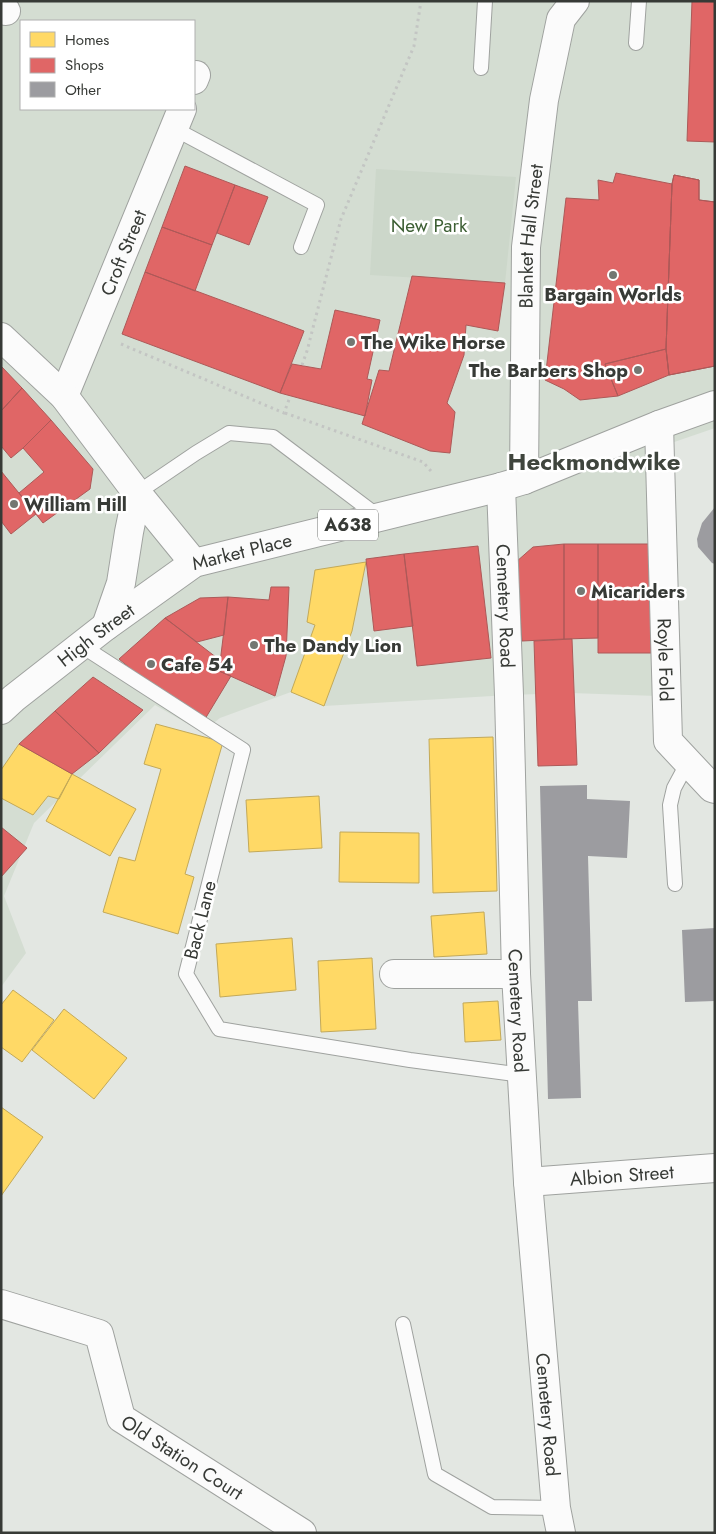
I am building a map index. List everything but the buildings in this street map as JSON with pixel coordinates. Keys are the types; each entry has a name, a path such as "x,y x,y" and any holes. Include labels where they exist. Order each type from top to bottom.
{"street":[{"name":"Blanket Hall Street","path":"513,483 526,246 544,100 561,20 575,1"},
{"name":"Croft Street","path":"64,396 178,118"},
{"name":"Market Place","path":"1,337 64,396 137,493 194,563 513,483 659,425 715,405"},
{"name":"Royle Fold","path":"659,425 668,740 713,788"},
{"name":"Cemetery Road","path":"513,483 509,695 516,974 528,1182 558,1521"},
{"path":"106,626 121,583 137,493"},
{"name":"High Street","path":"1,710 106,626 194,563"},
{"path":"394,974 516,974"},
{"name":"Albion Street","path":"528,1182 715,1168"},
{"name":"Old Station Court","path":"1,1304 99,1334 121,1418 302,1533"}],"lane":[{"path":"481,68 484,1"},
{"path":"636,43 639,1"},
{"path":"178,118 317,205 301,247"},
{"path":"137,493 229,433 273,437 379,517"},
{"name":"Back Lane","path":"82,646 243,750 186,974 219,1029 410,1060 522,1074"},
{"path":"675,884 670,805 674,788 688,762"},
{"path":"403,1324 435,1474 492,1507 558,1521"}],"path":[{"path":"302,365 341,219 414,46 421,1"},
{"path":"91,331 284,413 423,462 453,499"},
{"path":"284,413 290,397"}],"shaded area":[{"path":"1,1 715,1 715,428 651,450 657,696 571,693 324,706 291,692 220,718 202,732 155,705 34,823 4,896 26,953 1,987"}],"green space":[{"name":"New Park","path":"376,169 516,177 505,283 370,275"}],"place":[{"name":"Bargain Worlds","path":"613,275"},
{"name":"The Wike Horse","path":"351,342"},
{"name":"The Barbers Shop","path":"638,370"},
{"name":"William Hill","path":"14,504"},
{"name":"Micariders","path":"581,591"},
{"name":"The Dandy Lion","path":"254,645"},
{"name":"Cafe 54","path":"151,664"}],"district":[{"name":"Heckmondwike","path":"594,461"}]}
